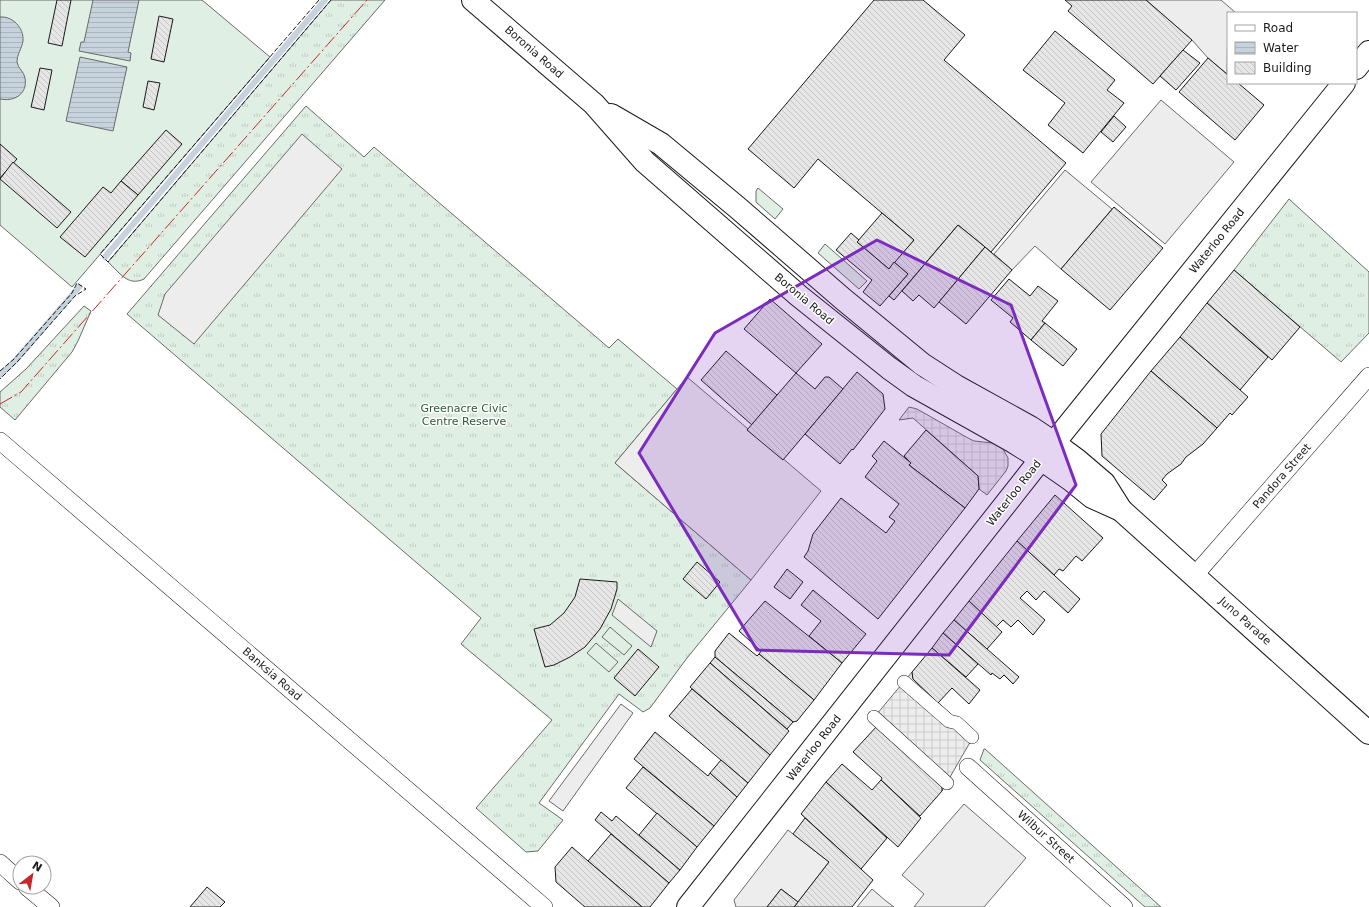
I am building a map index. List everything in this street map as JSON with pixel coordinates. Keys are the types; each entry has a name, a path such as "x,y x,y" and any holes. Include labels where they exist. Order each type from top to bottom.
{"main road":[{"name":"Boronia Road","path":"473,0 594,104 645,162 799,296 884,364 914,386 1012,441 1047,451"},
{"path":"1357,67 1369,52"},
{"name":"Waterloo Road","path":"688,907 1047,451 1343,84"},
{"name":"Juno Parade","path":"1047,451 1071,480 1092,497 1120,510 1369,733"}],"street":[{"name":"Pandora Street","path":"1194,576 1369,376"},
{"name":"Banksia Road","path":"0,441 544,907"},
{"path":"904,682 949,721 957,724 972,737"},
{"path":"874,717 947,783"},
{"name":"Wilbur Street","path":"968,767 1124,907"},
{"path":"0,863 12,874"},
{"path":"37,895 51,907"}],"highlighted area":[{"path":"877,240 1011,305 1076,485 949,655 757,650 639,453 715,333"}],"green space":[{"path":"0,0 202,0 270,57 72,287 0,225"},
{"path":"331,0 385,0 144,279 138,281 128,280 108,262"},
{"name":"Greenacre Civic Centre Reserve","path":"306,106 364,157 374,147 609,348 618,339 677,389 615,463 751,580 687,658 650,708 643,712 619,694 539,803 563,820 538,851 526,852 476,808 552,720 461,644 481,618 127,314"},
{"path":"758,188 783,209 775,219 756,202 756,191"},
{"path":"1289,199 1369,272 1369,333 1341,362 1234,270"},
{"path":"825,244 867,281 859,289 818,253"},
{"path":"84,306 91,311 72,352 15,420 0,407 0,392 26,369"},
{"path":"610,627 632,646 624,655 602,637"},
{"path":"596,643 618,662 609,672 587,653"},
{"path":"984,749 1161,907 1145,907 980,760"}],"shaded area":[{"path":"1146,0 1221,0 1235,12 1227,12 1227,74 1208,58 1192,40"},
{"path":"1161,100 1234,162 1165,244 1091,182"},
{"path":"302,134 342,169 194,344 158,315 165,294"},
{"path":"1065,170 1112,209 1061,269 1035,246 1012,270 994,254"},
{"path":"687,377 821,491 751,580 615,463"},
{"path":"909,407 917,409 974,441 993,443 1003,449 1008,458 1008,466 1006,471 987,495 979,489 978,476 913,418 899,420"},
{"path":"618,599 657,631 651,647 612,615"},
{"path":"912,672 913,679 970,732 976,732 942,791 941,785 871,721"},
{"path":"621,704 633,713 563,811 549,801"},
{"path":"964,804 1026,858 984,907 914,907 924,894 902,875"},
{"path":"788,830 829,862 798,902 781,889 767,907 736,907 734,900"},
{"path":"872,889 886,901 894,907 857,907"}],"water":[{"path":"93,0 139,0 128,52 131,53 130,61 79,51 81,42 84,42"},
{"path":"0,17 9,18 17,24 20,27 23,36 17,62 25,78 24,88 19,96 5,100 0,99"},
{"path":"80,57 127,67 113,131 66,121"}],"building":[{"path":"57,0 71,0 62,46 48,43"},
{"path":"874,0 923,0 965,35 944,60 1066,163 991,252 958,225 894,300 889,296 908,274 894,262 914,240 818,159 794,188 748,149"},
{"path":"1065,0 1146,0 1192,40 1153,84 1068,11 1072,6"},
{"path":"159,16 173,19 164,62 151,59"},
{"path":"1055,31 1115,80 1107,90 1124,103 1083,153 1048,125 1065,103 1023,70"},
{"path":"1183,50 1200,63 1176,90 1160,76"},
{"path":"1208,58 1227,74 1227,84 1239,84 1264,105 1235,140 1179,92"},
{"path":"40,68 52,70 44,110 31,107"},
{"path":"148,81 160,83 154,110 143,107"},
{"path":"1114,116 1126,127 1113,142 1101,132"},
{"path":"166,130 182,144 138,195 121,181"},
{"path":"0,144 17,159 0,178"},
{"path":"13,162 71,212 57,228 0,179"},
{"path":"121,181 138,195 85,257 60,237 103,187 111,193"},
{"path":"1114,207 1163,248 1110,310 1061,269"},
{"path":"882,213 914,240 889,269 857,242"},
{"path":"958,225 985,247 934,308 919,295 913,301 902,291"},
{"path":"851,233 859,240 857,242 889,269 894,262 908,274 880,306 863,292 872,280 836,250"},
{"path":"985,247 1012,270 966,324 939,302"},
{"path":"1234,270 1300,327 1272,360 1207,303"},
{"path":"1009,279 1030,296 1038,286 1058,301 1042,321 1045,323 1031,340 1010,322 1013,318 991,300"},
{"path":"770,299 822,344 796,373 744,329"},
{"path":"1207,303 1268,357 1240,390 1180,337"},
{"path":"1045,323 1077,349 1063,366 1031,340"},
{"path":"1180,337 1248,397 1232,415 1230,413 1217,428 1151,371"},
{"path":"726,351 777,395 752,425 701,380"},
{"path":"1151,371 1217,428 1203,444 1186,457 1181,464 1167,474 1162,480 1167,485 1154,500 1102,456 1101,434"},
{"path":"857,372 883,394 885,409 840,464 805,434"},
{"path":"796,373 815,389 825,377 829,377 843,389 783,460 747,430"},
{"path":"926,430 978,476 979,489 965,508 909,465 911,463 904,456"},
{"path":"884,441 911,463 909,465 965,508 878,619 804,557 808,551 813,534 841,498 886,533 895,521 889,517 899,504 865,477 877,461 872,456"},
{"path":"1055,495 1103,538 1082,561 1076,556 1063,571 1059,569 1054,575 1017,541"},
{"path":"1017,541 1080,599 1068,613 1044,591 1036,600 1027,591 1020,598 1045,620 1033,635 1018,620 1011,627 1003,620 996,627 969,601"},
{"path":"697,562 720,582 706,599 683,579"},
{"path":"787,569 803,582 790,599 774,587"},
{"path":"580,579 617,582 617,589 611,609 600,629 585,647 554,665 545,667 534,629 550,625 564,613 575,597"},
{"path":"813,590 866,634 842,663 809,636 821,621 801,605"},
{"path":"765,601 842,663 814,700 759,654 761,651 739,631"},
{"path":"969,601 1002,632 987,649 954,620"},
{"path":"954,620 1019,677 1013,684 1004,675 1000,679 992,673 991,675 943,633"},
{"path":"729,633 757,656 759,654 814,700 797,721 793,722 715,657 715,651"},
{"path":"943,633 978,664 966,677 932,648"},
{"path":"932,648 980,690 969,704 952,688 938,703 913,679 912,672"},
{"path":"638,649 659,667 635,696 614,678"},
{"path":"715,657 793,722 787,729 710,663"},
{"path":"710,663 789,731 770,755 690,687"},
{"path":"692,689 770,755 748,783 669,716"},
{"path":"877,726 942,785 942,791 920,816 881,780 882,778 853,752"},
{"path":"655,732 708,776 710,773 737,797 714,826 634,759"},
{"path":"721,760 748,783 737,797 710,773"},
{"path":"842,764 872,790 881,780 921,818 898,847 826,782"},
{"path":"643,767 714,826 697,847 626,788"},
{"path":"826,782 887,838 861,869 801,814"},
{"path":"601,812 612,821 616,816 680,870 669,883 595,820"},
{"path":"657,813 697,847 680,870 639,835"},
{"path":"805,818 873,880 852,907 794,907 829,862 793,834"},
{"path":"611,834 669,883 650,907 642,907 588,861"},
{"path":"572,847 642,907 585,907 556,882 555,867"},
{"path":"207,887 225,902 220,907 190,907"},
{"path":"781,889 798,902 794,907 767,907"}],"waterway":[{"path":"105,257 325,0"},
{"path":"0,375 16,360 79,287"}],"fence":[{"path":"319,0 100,254 108,262 331,0"},
{"path":"0,371 14,359 72,293 77,283 86,289 75,296 18,361 0,379"}],"power":[{"path":"0,404 21,392 367,0"}]}
